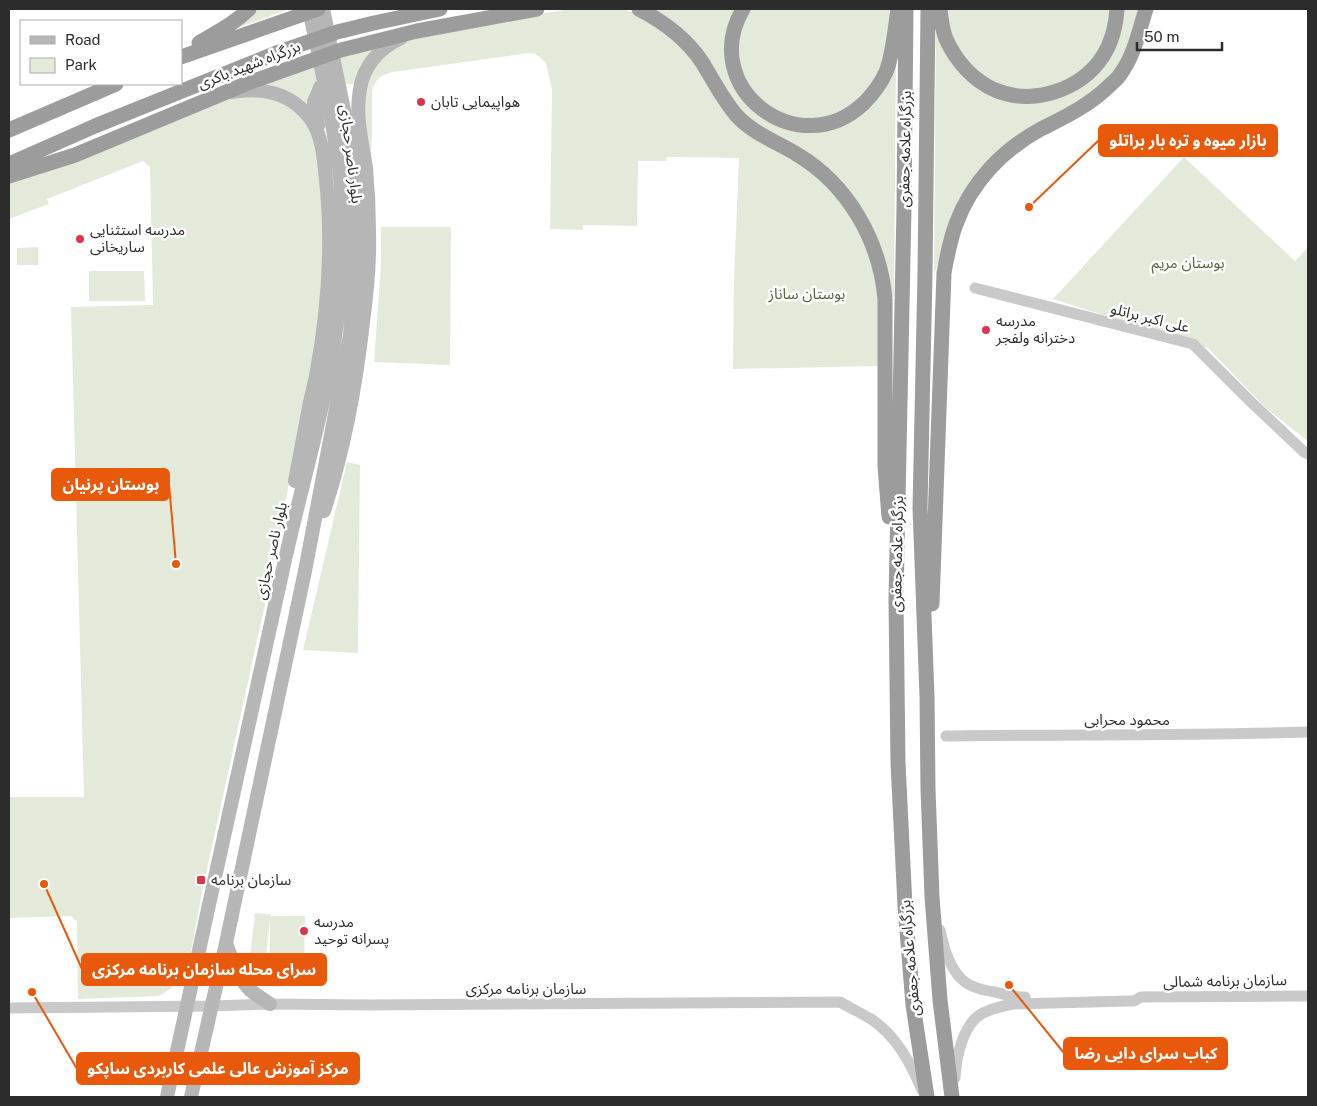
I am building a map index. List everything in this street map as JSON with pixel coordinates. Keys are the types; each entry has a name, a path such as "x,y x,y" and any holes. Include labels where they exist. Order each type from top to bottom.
{"highway":[{"path":"182,54 237,20 249,9"},
{"name":"بزرگراه شهید باکری","path":"182,55 318,9"},
{"name":"بزرگراه شهید باکری","path":"9,164 95,126 235,69 306,43 337,32 440,9"},
{"path":"9,176 74,155 248,83 341,50 417,31 537,9"},
{"path":"639,9 668,26 690,47 729,107 748,126 798,155 827,177 849,203 869,236 884,283 885,466 896,598"},
{"path":"743,9 733,32 731,44 732,59 744,92 756,105 774,117 794,124 820,125 853,112 868,99 876,88 886,72 890,61 898,9"},
{"name":"بزرگراه علامه جعفری","path":"906,9 896,598 898,763 912,1005 926,1097"},
{"name":"بزرگراه علامه جعفری","path":"928,9 920,508 932,897 940,1000 953,1097"},
{"path":"940,9 946,38 960,63 968,72 995,90 1006,94 1026,96 1041,95 1061,90 1084,78 1103,56 1109,45 1118,9"},
{"path":"927,696 934,579 944,272 948,247 956,224 971,193 1000,158 1021,141 1090,103 1119,76 1136,45 1146,9"},
{"path":"9,130 114,85"}],"main road":[{"name":"بلوار ناصر حجازی","path":"167,1097 283,566 337,332 343,218 339,170 345,114 309,9"},
{"name":"بلوار ناصر حجازی","path":"191,1097 226,943 305,572 350,335 356,255 353,168 345,114 323,9"},
{"path":"345,114 376,54 391,42 417,31"},
{"path":"283,566 294,487 316,378 327,300 329,220 326,175 314,102 320,87 328,83 337,83 351,91 355,98 345,114"},
{"path":"221,94 256,90 279,95 289,100 305,113 313,123 320,140"},
{"path":"226,943 237,973 244,983 270,1004"}],"street":[{"name":"علی اکبر براتلو","path":"974,288 1193,344 1251,402 1308,454"},
{"name":"محمود محرابی","path":"946,736 1308,732"},
{"path":"932,897 943,944 954,969 963,980 972,986 1013,997 1134,994 1141,997"},
{"name":"سازمان برنامه شمالی","path":"1141,997 1308,996"},
{"path":"953,1097 956,1064 962,1041 972,1023 982,1013 1013,1004 1134,1001 1141,997"},
{"name":"سازمان برنامه مرکزی","path":"9,1008 270,1004 840,1002 872,1019 892,1038 911,1066 926,1097"}],"green space":[{"path":"254,9 289,9 222,34"},
{"name":"بوستان ساناز","path":"570,9 623,9 641,15 664,27 696,62 722,104 809,168 855,218 879,281 878,366 733,369 734,280 739,158 667,157 666,161 638,161 637,226 583,225 583,230 550,229 552,90 546,63 536,54 529,53 393,72 382,76 375,83 372,91 370,169 363,95 369,72 399,42 504,20"},
{"path":"649,9 736,9 728,29 756,111 844,122 896,56 894,297 889,296 853,200 750,122"},
{"path":"747,9 890,9 887,54 874,83 847,111 819,120 781,115 752,92 737,59 742,17"},
{"path":"936,9 939,23 992,93 1079,86 1122,9 1140,9 1132,42 1115,72 1091,96 1013,140 947,237 934,275"},
{"path":"944,9 1113,9 1099,54 1070,81 1023,92 982,78 956,49"},
{"path":"380,44 357,85 343,83 337,56"},
{"path":"315,64 319,80 310,92 311,108 259,86"},
{"path":"256,94 292,106 314,135 325,210 320,326 279,540 202,892 188,968 179,981 159,996 78,999 77,922 71,916 9,918 9,797 84,797 71,307 153,305 150,167 143,161 47,199 49,204 9,219 9,180 225,98"},
{"name":"بوستان مریم","path":"1184,157 1295,261 1308,247 1308,441 1266,408 1208,348 1053,299"},
{"path":"381,227 451,227 450,365 374,362 381,265"},
{"path":"38,247 38,265 17,265 17,248"},
{"path":"89,271 144,271 145,301 89,301"},
{"path":"347,462 360,465 358,653 303,650"},
{"path":"255,913 270,914 271,916 305,916 304,971 270,970 270,917 266,957 250,956"}],"place":[{"name":"هواپیمایی تابان","path":"421,102"},
{"name":"بازار میوه و تره بار براتلو","path":"1029,207"},
{"name":"مدرسه استثنایی ساریخانی","path":"80,239"},
{"name":"مدرسه دخترانه ولفجر","path":"986,330"},
{"name":"بوستان پرنیان","path":"176,564"},
{"name":"سازمان برنامه","path":"201,880"},
{"name":"سرای محله سازمان برنامه مرکزی","path":"44,884"},
{"name":"مدرسه پسرانه توحید","path":"304,931"},
{"name":"کباب سرای دایی رضا","path":"1009,985"},
{"name":"مرکز آموزش عالی علمی کاربردی ساپکو","path":"32,992"}]}
